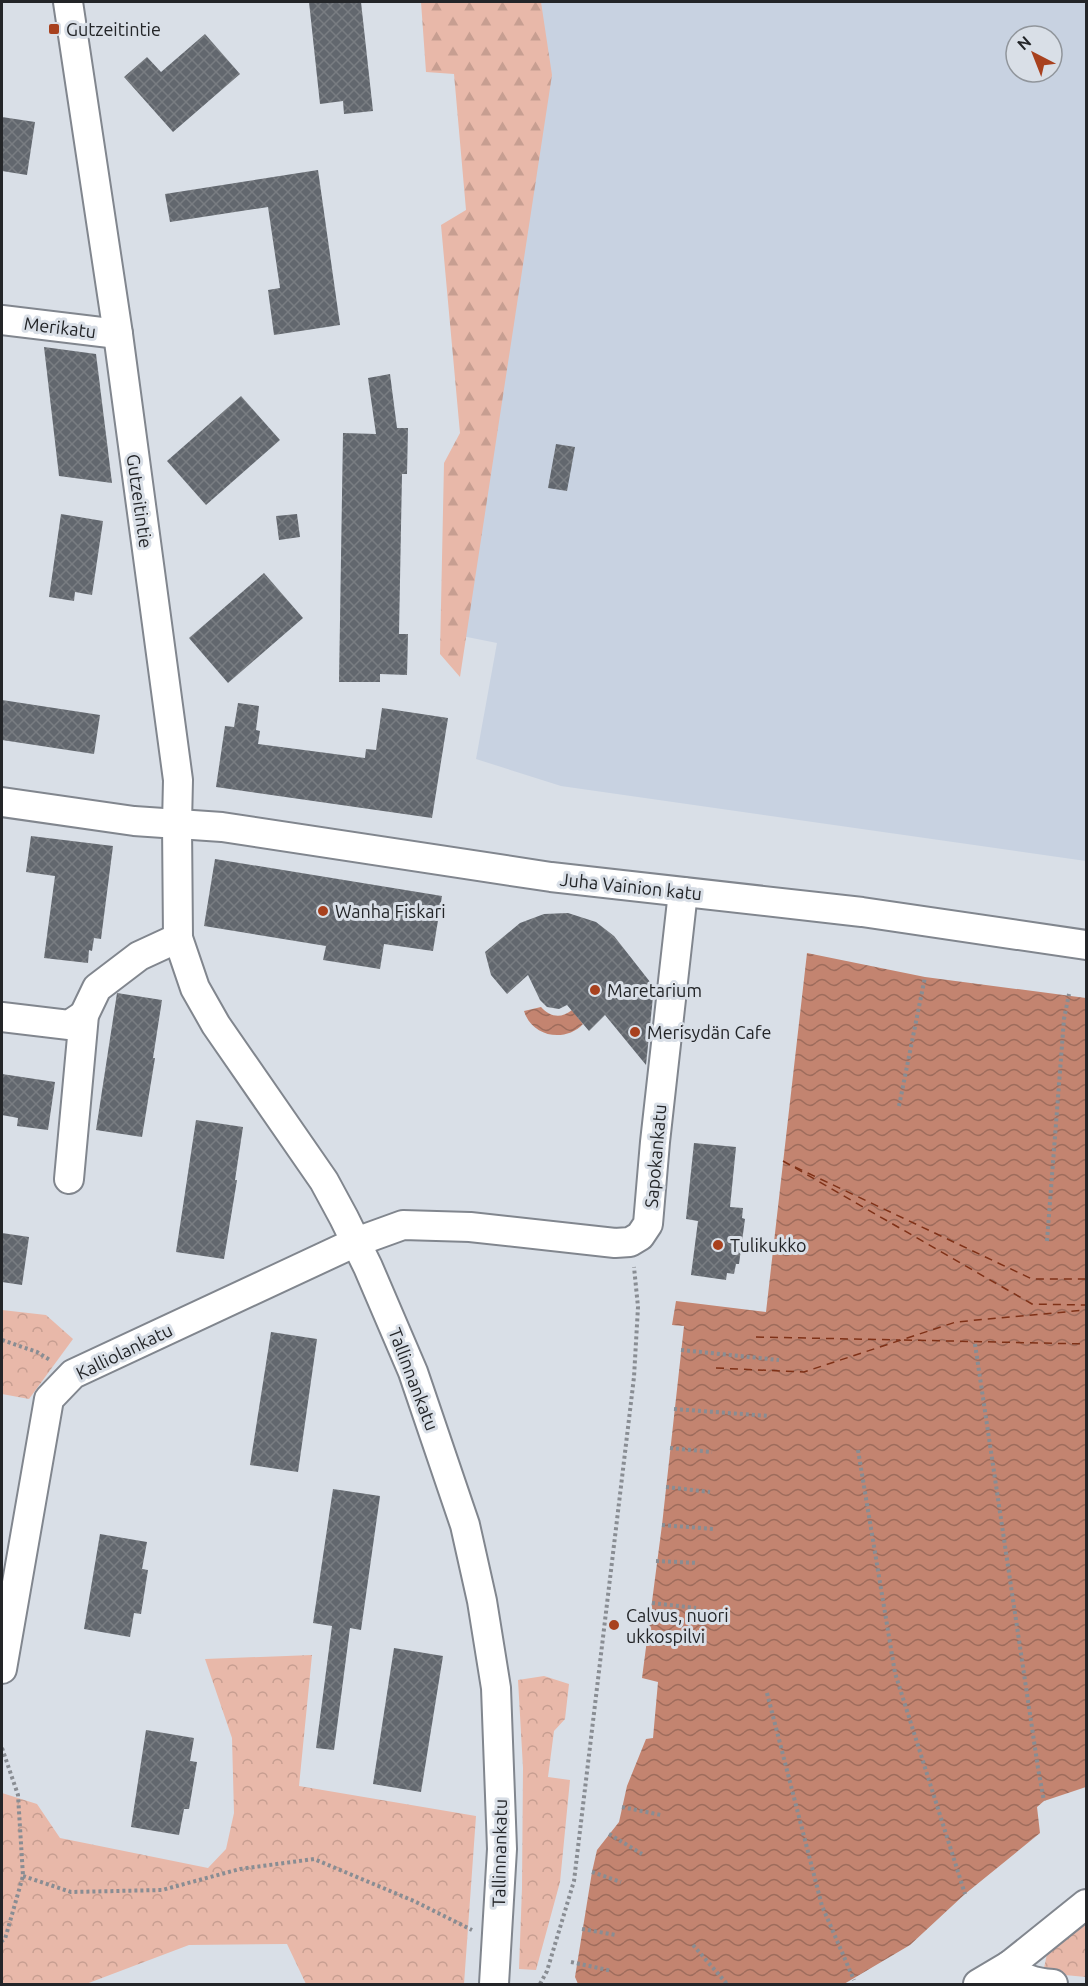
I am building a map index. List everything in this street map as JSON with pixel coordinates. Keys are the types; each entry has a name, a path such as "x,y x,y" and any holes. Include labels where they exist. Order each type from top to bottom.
{"street":[{"name":"Gutzeitintie","path":"68,2 118,334 178,780 177,824"},
{"name":"Merikatu","path":"2,320 118,334"},
{"name":"Juha Vainion katu","path":"2,802 134,821 222,827 551,878 862,912 1086,945"},
{"name":"Tallinnankatu","path":"177,824 178,938 195,988 216,1025 324,1181 356,1242 413,1372 465,1525 482,1601 496,1688 502,1849 494,1984"},
{"name":"Sapokankatu","path":"630,1242 640,1236 648,1224 683,892"},
{"path":"69,1179 84,1015 97,988 139,956 178,938"},
{"path":"2,1017 69,1025 84,1015"},
{"path":"356,1242 403,1225 470,1227 615,1243 630,1242"},
{"name":"Kalliolankatu","path":"2,1669 49,1399 73,1374 356,1242"},
{"path":"978,1984 1010,1965 1086,1904"},
{"path":"1010,1965 1015,1974 1041,1983 1053,1984"}],"path":[{"path":"899,1106 925,977"},
{"path":"1047,1241 1063,1030 1069,994"},
{"path":"540,1984 547,1971 574,1881 584,1801 634,1377 638,1307 630,1242"},
{"path":"2,1340 37,1352 73,1374"},
{"path":"975,1344 1044,1801"},
{"path":"681,1350 779,1360"},
{"path":"674,1409 769,1416"},
{"path":"670,1448 712,1452"},
{"path":"858,1450 895,1673 965,1894"},
{"path":"666,1487 710,1492"},
{"path":"662,1525 714,1530"},
{"path":"656,1560 698,1563"},
{"path":"652,1603 696,1608"},
{"path":"767,1694 822,1906 854,1980"},
{"path":"2,1748 18,1795 23,1876 5,1939 2,1941"},
{"path":"622,1807 661,1815"},
{"path":"609,1834 642,1854"},
{"path":"23,1876 71,1892 162,1890 240,1869 314,1859 414,1901 496,1942"},
{"path":"592,1872 621,1882"},
{"path":"582,1929 616,1935"},
{"path":"693,1945 727,1984"},
{"path":"571,1962 612,1971"}],"shaded area":[{"path":"493,2 1086,2 1086,861 561,786 476,759 497,643 457,635"}],"green space":[{"path":"421,2 541,2 552,75 460,677 440,654 444,463 460,433 441,225 466,210 454,74 426,72"},
{"path":"2,1310 46,1315 73,1339 29,1399 2,1394"},
{"path":"312,1655 299,1786 476,1816 464,1984 306,1984 287,1944 189,1945 86,1984 2,1984 2,1793 37,1804 60,1838 208,1868 226,1849 234,1813 232,1738 205,1659"},
{"path":"544,1676 569,1684 565,1719 554,1731 548,1777 570,1780 560,1882 536,1970 519,1969 523,1768 518,1680"},
{"path":"1086,1913 1086,1977 1043,1973 1049,1944"}],"water":[{"path":"807,953 925,977 1086,998 1086,1787 1044,1801 1037,1807 1040,1833 965,1894 910,1945 844,1984 578,1984 575,1977 597,1850 619,1822 627,1786 646,1739 653,1738 658,1682 642,1678 684,1326 672,1325 676,1301 766,1312"},
{"path":"541,1007 556,1016 564,1015 572,1010 583,1024 567,1034 541,1032 528,1020 524,1011"}],"building":[{"path":"309,2 361,2 373,111 344,114 343,101 320,104"},
{"path":"205,34 240,74 173,132 124,77 147,57 161,72"},
{"path":"2,117 35,122 27,175 2,171"},
{"path":"318,170 340,325 274,335 268,290 280,288 268,207 170,222 165,194"},
{"path":"44,347 96,354 112,483 59,476"},
{"path":"390,374 397,428 408,428 407,474 402,474 399,634 408,634 407,675 380,674 380,682 339,682 343,433 376,434 368,378"},
{"path":"241,396 280,440 206,505 167,461"},
{"path":"556,444 575,447 567,491 548,488"},
{"path":"61,514 103,521 92,595 75,592 74,601 49,597"},
{"path":"297,514 300,537 279,540 276,516"},
{"path":"264,573 303,618 228,683 189,638"},
{"path":"2,700 100,715 94,754 2,740"},
{"path":"238,703 259,706 256,730 260,731 258,744 365,758 366,749 376,750 382,708 448,718 432,818 216,787 225,726 234,727"},
{"path":"31,836 113,846 101,939 94,938 92,951 89,950 88,963 44,958 55,876 26,872"},
{"name":"Wanha Fiskari","path":"215,859 442,896 433,951 384,944 380,969 323,960 326,946 204,926"},
{"name":"Maretarium","path":"568,913 596,922 614,936 654,987 646,1065 605,1015 589,1031 567,1005 559,1009 547,1007 540,1000 528,975 507,994 491,975 485,952 520,923 544,914"},
{"path":"117,993 162,1000 142,1137 96,1130"},
{"path":"2,1074 55,1082 48,1130 17,1126 18,1118 2,1115"},
{"path":"196,1120 243,1127 224,1259 176,1252"},
{"path":"694,1143 736,1147 730,1207 743,1208 742,1218 745,1219 739,1264 736,1264 734,1274 727,1273 726,1280 691,1275 698,1221 686,1219"},
{"path":"2,1233 29,1237 22,1285 2,1282"},
{"path":"271,1332 317,1339 298,1472 250,1465"},
{"path":"333,1489 380,1496 361,1630 350,1628 334,1750 316,1748 332,1626 313,1623"},
{"path":"100,1534 147,1542 142,1569 148,1570 141,1614 134,1613 130,1637 84,1629"},
{"path":"394,1648 443,1656 421,1792 373,1784"},
{"path":"146,1730 194,1738 190,1761 197,1762 189,1809 184,1809 179,1835 131,1827"}],"ferry route":[{"path":"783,1161 1032,1304 1086,1305"},
{"path":"795,1167 1032,1279 1086,1279"},
{"path":"716,1368 804,1372 956,1322 1086,1310"},
{"path":"756,1337 900,1340"},
{"path":"904,1340 1086,1344"}],"place":[{"name":"Gutzeitintie","path":"54,29"},
{"name":"Wanha Fiskari","path":"323,911"},
{"name":"Maretarium","path":"595,990"},
{"name":"Merisydän Cafe","path":"635,1032"},
{"name":"Tulikukko","path":"718,1245"},
{"name":"Calvus, nuori ukkospilvi","path":"614,1625"}]}
